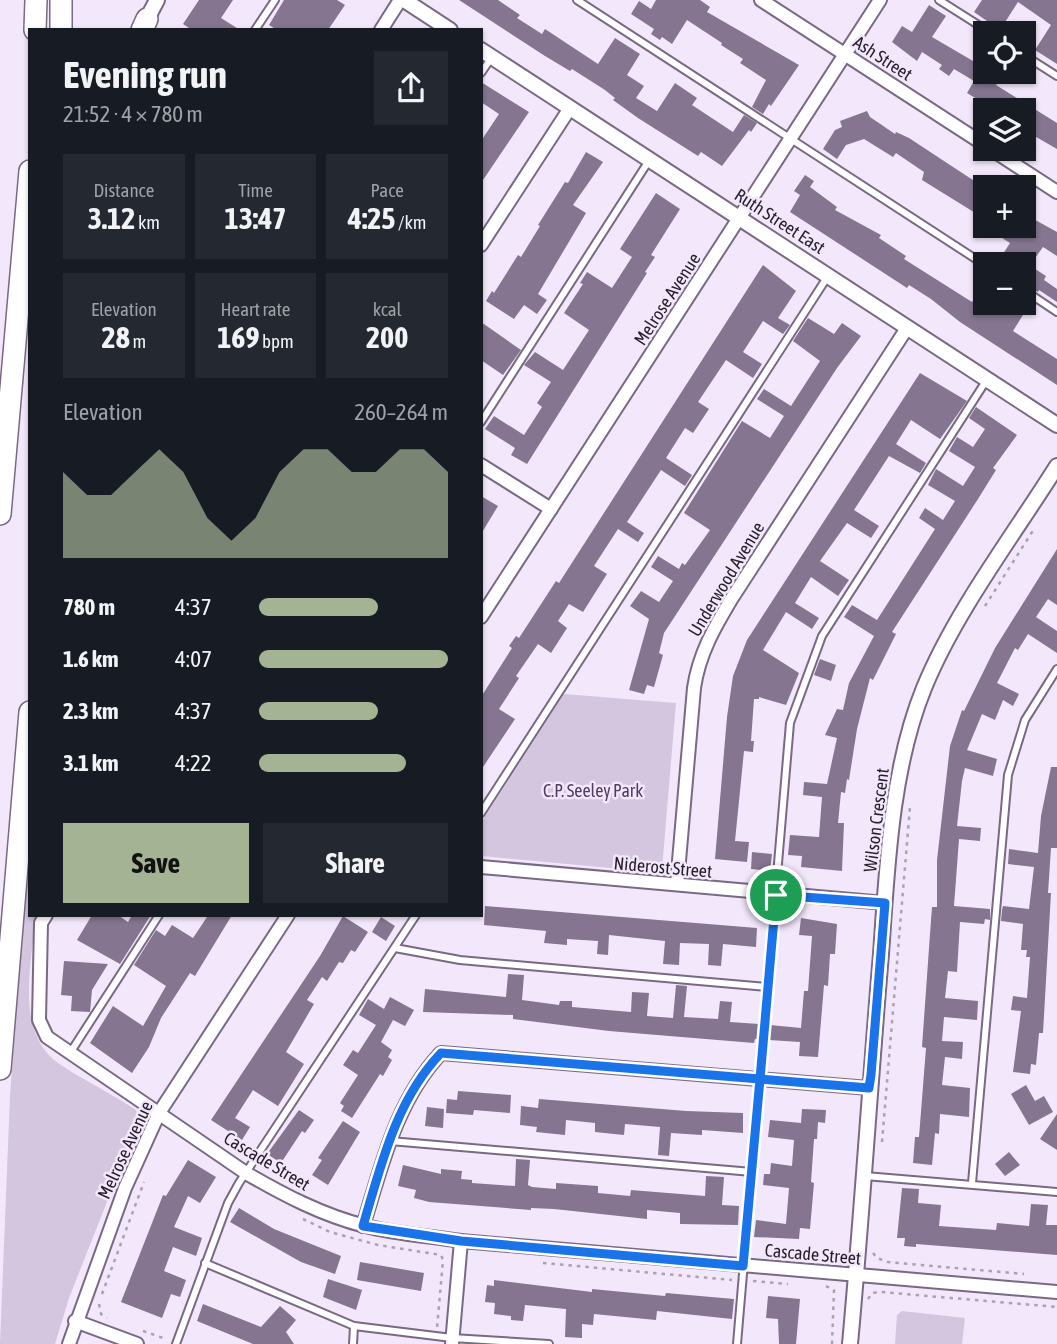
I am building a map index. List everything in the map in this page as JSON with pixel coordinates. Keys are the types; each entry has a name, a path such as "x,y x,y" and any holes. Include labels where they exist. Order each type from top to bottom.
{"highway":[{"path":"35,28 36,0"},
{"path":"61,0 61,28"},
{"path":"0,514 28,194"},
{"path":"0,1069 28,736"}],"street":[{"path":"382,28 402,0 447,28"},
{"name":"Ash Street","path":"761,0 973,137"},
{"name":"Melrose Avenue","path":"483,614 880,0"},
{"name":"Ruth Street East","path":"487,53 1057,425"},
{"path":"483,242 570,108"},
{"path":"1009,161 1057,192"},
{"name":"Underwood Avenue","path":"677,884 694,688 706,642 906,328"},
{"path":"483,466 551,509"},
{"name":"Wilson Crescent","path":"850,1344 885,903 900,778 909,731 924,688 967,608 1057,466"},
{"name":"Niderost Street","path":"483,867 885,903"},
{"name":"Melrose Avenue","path":"69,1344 75,1321 125,1188 159,1113 287,917"},
{"name":"Cascade Street","path":"43,918 39,1020 47,1037 246,1173 281,1194 319,1211 363,1226 461,1241 1057,1292"},
{"path":"363,1226 404,1103 428,1067 441,1053 869,1088"},
{"path":"452,1341 461,1241"},
{"path":"75,1321 137,1344"}],"lane":[{"path":"256,28 275,0"},
{"path":"577,0 973,257"},
{"path":"939,0 973,22"},
{"path":"1036,63 1057,76"},
{"path":"483,419 650,159"},
{"path":"483,810 828,275"},
{"path":"1036,298 1057,312"},
{"path":"737,1344 790,723 821,636 987,379"},
{"path":"972,1183 1008,775 1025,720 1057,670"},
{"path":"70,1053 158,917"},
{"path":"176,1343 228,1203 415,917"},
{"path":"395,948 460,960 766,986"},
{"path":"390,1141 752,1172"},
{"path":"863,1176 1057,1192"},
{"path":"205,1262 355,1326 436,1335 452,1341 547,1344"},
{"path":"353,1344 355,1326"}],"path":[{"path":"982,610 1035,529"},
{"path":"879,1177 910,804"},
{"path":"118,1322 101,1314 98,1306 144,1181"},
{"path":"298,1217 330,1232 441,1255 443,1260 436,1335"},
{"path":"873,1253 877,1258 888,1262 1031,1275"},
{"path":"534,1262 798,1284"},
{"path":"826,1286 834,1290 831,1344"},
{"path":"867,1300 872,1293 881,1292 1057,1307"},
{"path":"141,1330 176,1343"}],"green space":[{"name":"C.P. Seeley Park","path":"564,694 676,703 662,869 654,872 483,856 483,820"},
{"path":"28,848 28,917 36,917 29,994 35,1033 44,1049 58,1063 136,1110 139,1121 69,1298 55,1344 0,1344 10,1096"},
{"path":"902,1311 965,1318 962,1344 895,1344 897,1315"}],"building":[{"path":"199,0 233,0 221,18 237,28 189,28 183,24"},
{"path":"284,0 337,0 345,5 329,28 274,28 269,25"},
{"path":"459,0 498,0 520,15 517,18 542,34 545,29 598,64 615,38 640,54 627,75 644,86 636,98 657,111 675,83 697,98 692,105 733,132 744,115 757,123 722,166 701,152 698,156 638,118 613,100 615,98 605,90 545,56"},
{"path":"656,0 700,0 710,7 707,12 799,65 763,114 752,107 766,80 740,63 743,59 721,45 722,43 687,20 672,44 651,34 654,29 631,14 639,1 651,9"},
{"path":"982,0 1057,0 1057,64 1036,51 1051,25 1018,2 1006,21 987,21 974,12"},
{"path":"929,5 946,16 932,37 973,61 973,80 954,69 949,76 939,69 942,65 922,52 917,61 892,42 902,26 912,32"},
{"path":"483,83 529,112 483,180 483,138 499,114 483,103"},
{"path":"973,83 997,84 1017,98 975,98 967,93"},
{"path":"1036,110 1057,123 1057,149 1036,137"},
{"path":"867,111 870,117 895,134 896,132 909,138 973,180 973,212 922,180 924,172 896,153 893,157 864,139 846,145 837,159 823,149 835,130 842,127 840,121"},
{"path":"586,152 603,162 573,205 586,213 538,294 547,300 537,314 524,305 514,319 486,301 518,255 521,257 540,226 538,225"},
{"path":"805,175 814,181 810,187 837,207 835,210 881,235 879,238 906,256 904,259 973,300 973,315 1023,315 1013,331 1057,359 1057,385 960,322 931,299 909,285 907,288 790,212 800,195 794,191"},
{"path":"656,193 680,209 651,255 655,257 645,272 647,273 527,464 511,455 515,448 485,429 494,416 524,435 542,407 537,403 551,382 524,365 535,352 563,370 589,330 564,313 583,284 580,283 587,272 612,288 632,257 620,249"},
{"path":"1036,220 1057,232 1057,256 1043,247 1036,257 1036,252 1004,252 1010,243 1002,238 1036,238"},
{"path":"763,265 796,291 778,318 790,325 783,334 763,321 743,352 762,364 753,378 726,360 698,402 709,409 693,433 685,428 666,458 692,475 685,486 661,470 627,522 644,533 638,542 618,529 594,566 607,574 583,612 569,604 558,621 567,628 551,653 538,644 516,676 519,678 499,709 515,719 483,767 483,694 512,648 509,646 516,636 519,638 556,581 559,583"},
{"path":"1036,270 1046,276 1044,280 1057,289 1057,302 1039,290 1038,292"},
{"path":"808,318 834,334 842,323 861,336 837,368 664,633 659,653 663,655 654,687 647,685 644,694 629,690 649,619 630,606 641,591 659,602 673,581 651,567 658,556 679,569 682,563 685,565 710,530 684,513 742,421 770,438 784,416 757,399 764,389 791,406 820,361 793,341"},
{"path":"483,323 521,350 503,375 483,361"},
{"path":"920,373 967,401 940,439 911,420 896,444 926,463 920,473 889,456 854,510 879,526 871,538 847,523 820,561 849,580 838,596 811,577 795,603 819,618 812,629 786,612 763,650 799,673 786,705 759,697 754,699 751,741 754,741 753,752 744,751 735,841 749,842 747,862 715,859 727,717 733,676 747,640"},
{"path":"976,407 1017,435 993,468 996,470 892,632 896,634 873,680 870,678 857,729 849,780 847,779 845,793 841,792 838,823 844,823 842,871 801,867 802,856 788,855 790,835 819,837 822,797 803,795 804,782 827,784 837,738 825,735 837,709 843,710 849,683 874,636 844,617 852,605 877,620 935,529 919,518 925,508 943,520 955,501 928,485 936,469 963,486 975,467 949,451 957,437 973,447 985,429 969,418"},
{"path":"483,497 498,506 483,531"},
{"path":"1057,549 1057,605 1048,599 1036,617 1057,631 1057,653 1028,634 1018,650 1015,648 997,683 1019,694 1013,706 1003,700 995,720 982,714 967,750 997,759 993,776 965,768 962,781 957,826 981,828 980,841 959,839 954,906 990,909 990,920 985,919 984,924 960,922 957,972 948,971 945,998 978,1001 977,1020 944,1017 942,1041 963,1042 962,1059 945,1057 942,1085 970,1088 969,1117 940,1114 939,1134 935,1133 932,1165 913,1163 915,1137 919,1137 926,1048 922,1047 932,907 937,907 937,860 950,746 962,710 964,711 995,648"},
{"path":"820,659 836,665 831,681 814,675"},
{"path":"1051,767 1057,767 1057,848 1051,848 1043,1033 1039,1033 1036,1065 1031,1064 1030,1074 1013,1072 1021,1011 1011,1010 1013,996 1027,998 1030,957 1026,957 1027,950 1021,950 1023,924 1001,921 1003,906 1029,909 1034,867 1008,864 1009,849 1038,853 1041,816"},
{"path":"752,852 772,854 770,871 751,869"},
{"path":"485,906 757,928 756,947 723,944 721,966 708,965 709,944 680,943 679,965 663,964 665,941 609,935 608,955 597,954 598,941 567,939 567,945 544,943 546,931 484,925"},
{"path":"91,917 121,917 128,922 131,917 150,917 120,964 77,940"},
{"path":"207,917 231,917 195,976 190,973 161,1018 149,1047 132,1073 90,1043 113,1006 143,1026 166,986 134,965 156,930 165,936 172,925 193,938"},
{"path":"342,917 368,932 355,952 351,950 343,963 339,962 327,981 322,977 307,1000 314,1004 286,1052 304,1064 278,1106 253,1090 235,1118 250,1127 242,1140 211,1120 320,956"},
{"path":"381,917 395,926 386,941 372,932"},
{"path":"801,918 837,924 835,954 830,954 828,986 824,985 818,1057 799,1056 800,1042 769,1040 770,1025 801,1028 804,991 808,991 812,936 799,935"},
{"path":"64,961 108,964 92,990 90,1012 71,1011 72,996 61,995"},
{"path":"508,974 524,975 522,1000 559,1005 560,1001 572,1001 572,1007 631,1012 632,992 649,993 647,1016 673,1018 676,985 687,986 684,1017 718,1019 720,1001 732,1002 730,1022 759,1024 757,1039 754,1043 609,1031 513,1019 513,1015 423,1012 425,989 506,997"},
{"path":"390,997 414,1010 405,1026 393,1020 381,1042 392,1050 388,1057 392,1060 352,1118 341,1111 344,1106 340,1103 358,1075 343,1065 353,1050 358,1053 376,1025 359,1015 368,999 384,1009"},
{"path":"1026,1085 1035,1101 1044,1096 1053,1112 1029,1125 1011,1094"},
{"path":"458,1091 511,1095 510,1113 474,1110 473,1115 446,1113 447,1099 457,1100"},
{"path":"539,1099 743,1113 743,1133 702,1130 702,1135 671,1133 669,1156 658,1155 660,1127 625,1124 624,1135 595,1132 595,1123 566,1120 565,1135 536,1132 537,1127 520,1125 521,1106 538,1108"},
{"path":"427,1107 444,1109 443,1128 425,1126"},
{"path":"802,1109 826,1110 825,1123 818,1122 817,1139 814,1139 810,1229 800,1228 799,1239 754,1237 756,1220 786,1224 789,1188 763,1185 764,1174 770,1174 771,1163 792,1166 794,1140 768,1137 770,1120 801,1123"},
{"path":"299,1110 314,1120 305,1133 302,1131 281,1163 267,1154"},
{"path":"1057,1114 1057,1150 1040,1139"},
{"path":"343,1121 360,1132 328,1185 312,1175 322,1160 318,1158"},
{"path":"1009,1152 1020,1165 1005,1176 995,1164"},
{"path":"516,1159 530,1160 528,1185 532,1187 556,1189 556,1183 598,1186 598,1193 630,1196 631,1190 705,1196 706,1176 724,1177 722,1205 739,1206 738,1225 680,1224 680,1213 647,1210 647,1219 554,1209 531,1210 429,1202 414,1198 416,1190 398,1186 403,1165 441,1174 441,1169 462,1171 461,1179 472,1180 472,1183 515,1186"},
{"path":"188,1160 216,1177 200,1203 188,1196 174,1227 202,1238 196,1256 173,1247 164,1271 186,1280 180,1297 171,1294 162,1318 121,1302 163,1195 166,1196"},
{"path":"902,1188 919,1189 918,1203 941,1205 939,1226 996,1230 997,1223 1029,1226 1031,1204 1048,1205 1046,1225 1057,1225 1057,1255 916,1244 916,1247 904,1246 905,1238 897,1238"},
{"path":"239,1208 274,1229 341,1256 335,1274 301,1262 230,1222"},
{"path":"360,1262 424,1273 421,1291 357,1280"},
{"path":"328,1279 362,1290 356,1310 323,1297"},
{"path":"494,1280 592,1292 592,1289 734,1299 732,1319 657,1311 656,1320 594,1314 593,1325 582,1324 582,1338 565,1337 566,1309 525,1305 523,1321 494,1314 495,1303 485,1302 487,1285 494,1286"},
{"path":"768,1296 800,1299 796,1344 779,1344 778,1319 766,1318"},
{"path":"203,1304 261,1327 280,1306 296,1320 286,1332 294,1344 253,1344 197,1321"}],"route":[{"path":"776,895 760,1079 441,1053 428,1067 404,1103 363,1226 461,1241 743,1266 760,1079 869,1088 871,1075 885,903 776,895"}]}
